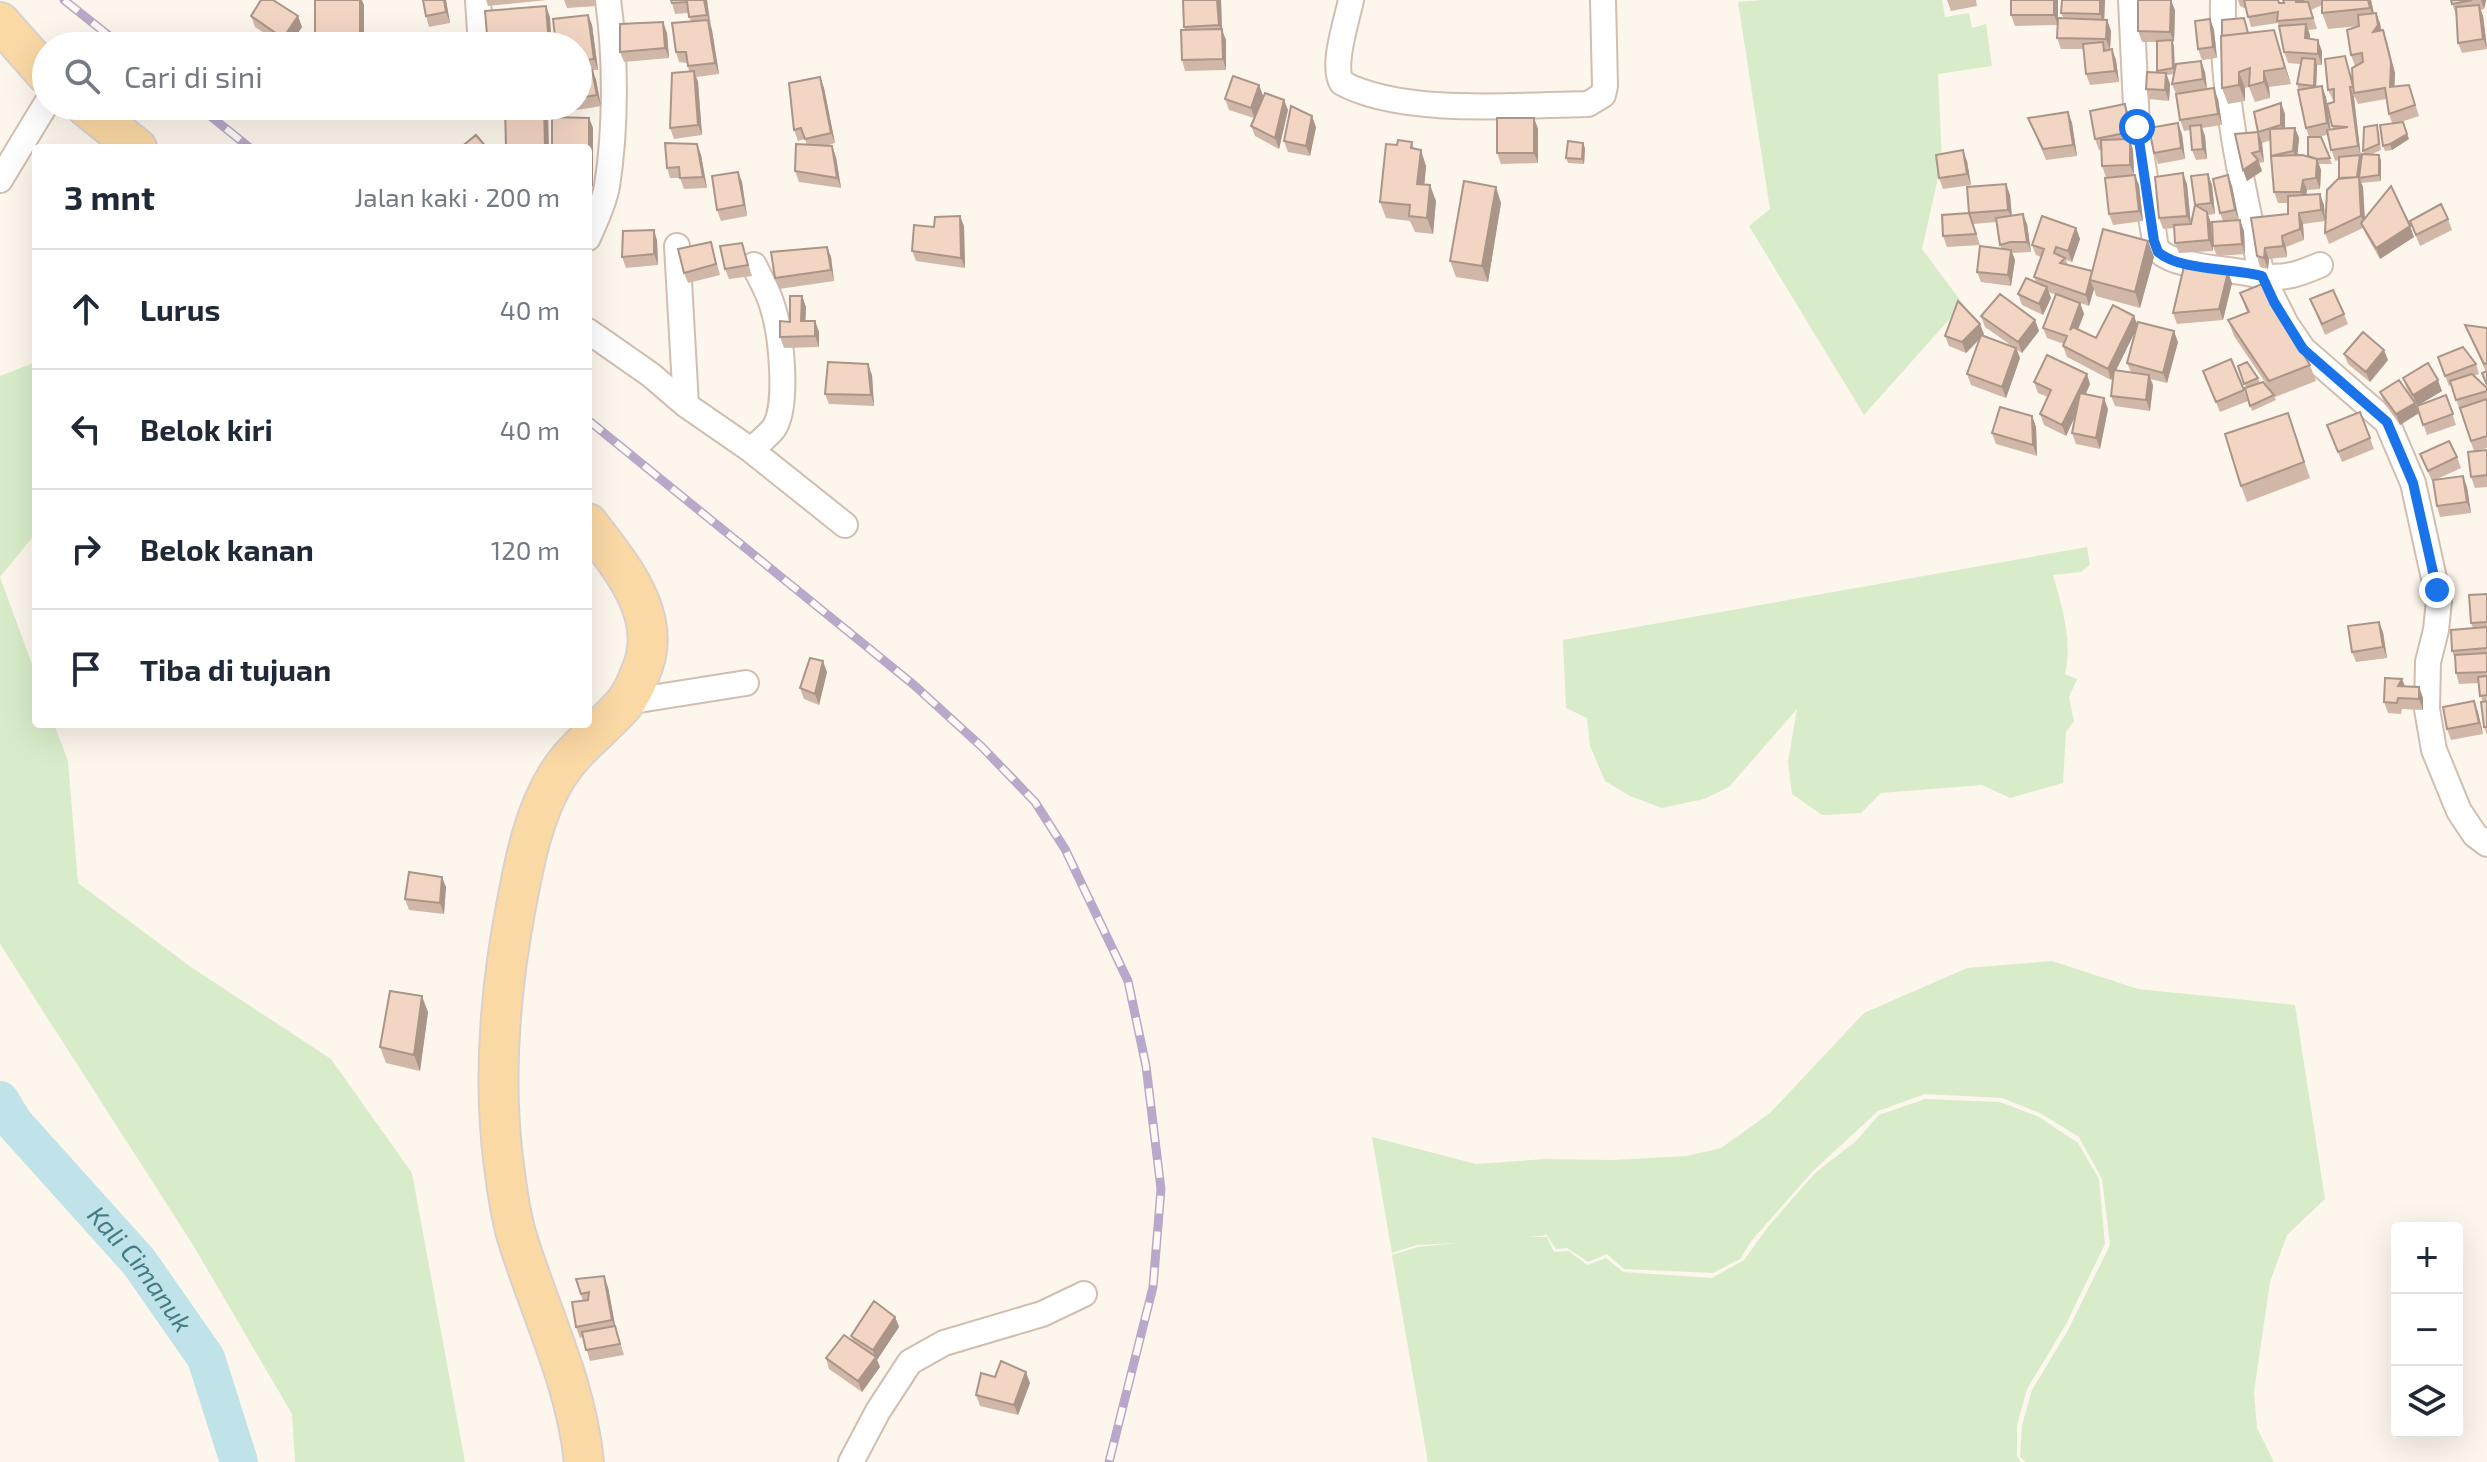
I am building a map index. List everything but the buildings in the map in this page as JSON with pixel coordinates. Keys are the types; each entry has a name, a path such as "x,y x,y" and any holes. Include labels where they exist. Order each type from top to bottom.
{"main road":[{"path":"0,22 32,58"},
{"path":"102,120 132,144"},
{"path":"584,1462 565,1370 516,1236 509,1202 497,1089 499,1016 517,902 534,827 557,776 587,739 626,702 645,664 649,637 647,617 638,596 592,529"}],"street":[{"path":"478,0 480,32"},
{"path":"592,227 607,187 611,142 608,0"},
{"path":"1351,0 1337,73 1342,83 1395,99 1439,106 1588,104 1603,95 1603,0"},
{"path":"2131,0 2137,127 2156,248 2163,256 2177,262 2242,270 2280,279 2297,276 2320,265"},
{"path":"2223,0 2224,78 2237,161 2262,276 2303,349 2387,422 2413,483 2439,601 2428,662 2427,709 2434,750 2459,811 2475,835 2487,844"},
{"path":"0,180 36,120"},
{"path":"677,246 686,405"},
{"path":"751,450 775,425 782,393 782,358 777,327 772,305 754,265"},
{"path":"592,334 751,450 845,525"},
{"path":"626,702 746,683"},
{"path":"851,1462 878,1411 910,1362 944,1343 1042,1314 1084,1294"}],"green space":[{"path":"1942,0 1945,17 1969,13 1972,28 1986,24 1992,66 1938,74 1942,160 1922,249 1963,304 1864,415 1749,226 1770,209 1738,2"},
{"path":"32,364 32,538 0,577 0,376"},
{"path":"2087,547 2090,565 2081,572 2053,575 2067,637 2065,674 2077,679 2069,697 2074,721 2066,732 2063,783 2010,798 1982,785 1881,793 1861,813 1822,815 1792,794 1788,762 1797,709 1729,787 1704,799 1662,808 1630,796 1605,781 1590,746 1587,718 1566,708 1563,640"},
{"path":"0,577 32,664 32,728 56,728 68,761 78,883 191,967 331,1059 412,1173 465,1462 295,1462 292,1414 193,1245 0,944"},
{"path":"2052,961 2138,989 2295,1005 2325,1199 2287,1235 2270,1282 2254,1392 2257,1428 2274,1462 2026,1462 2020,1457 2022,1425 2032,1390 2067,1332 2110,1245 2102,1179 2079,1137 2040,1113 2002,1098 1925,1094 1878,1111 1813,1171 1752,1240 1740,1259 1713,1273 1624,1269 1607,1254 1588,1262 1567,1248 1556,1249 1547,1235 1529,1237 1547,1237 1554,1252 1569,1251 1587,1265 1606,1258 1623,1272 1712,1278 1744,1260 1815,1173 1856,1141 1879,1115 1925,1099 2000,1102 2039,1117 2078,1143 2099,1179 2105,1244 2065,1326 2027,1389 2017,1425 2017,1456 2021,1462 1428,1462 1392,1255 1418,1247 1456,1243 1417,1245 1392,1253 1372,1137 1476,1164 1687,1156 1721,1148 1770,1113 1864,1013 1967,968"}],"waterway":[{"name":"Kali Cimanuk","path":"0,1100 14,1123 139,1262 206,1358 239,1462"}],"railway":[{"path":"64,0 104,32"},
{"path":"215,120 245,144"},
{"path":"592,423 914,685 982,747 1035,802 1065,849 1128,981 1146,1066 1161,1189 1153,1287 1109,1462"}],"route":[{"path":"2137,127 2158,252 2177,262 2242,270 2262,276 2286,324 2303,349 2387,422 2413,483 2437,590"}]}
